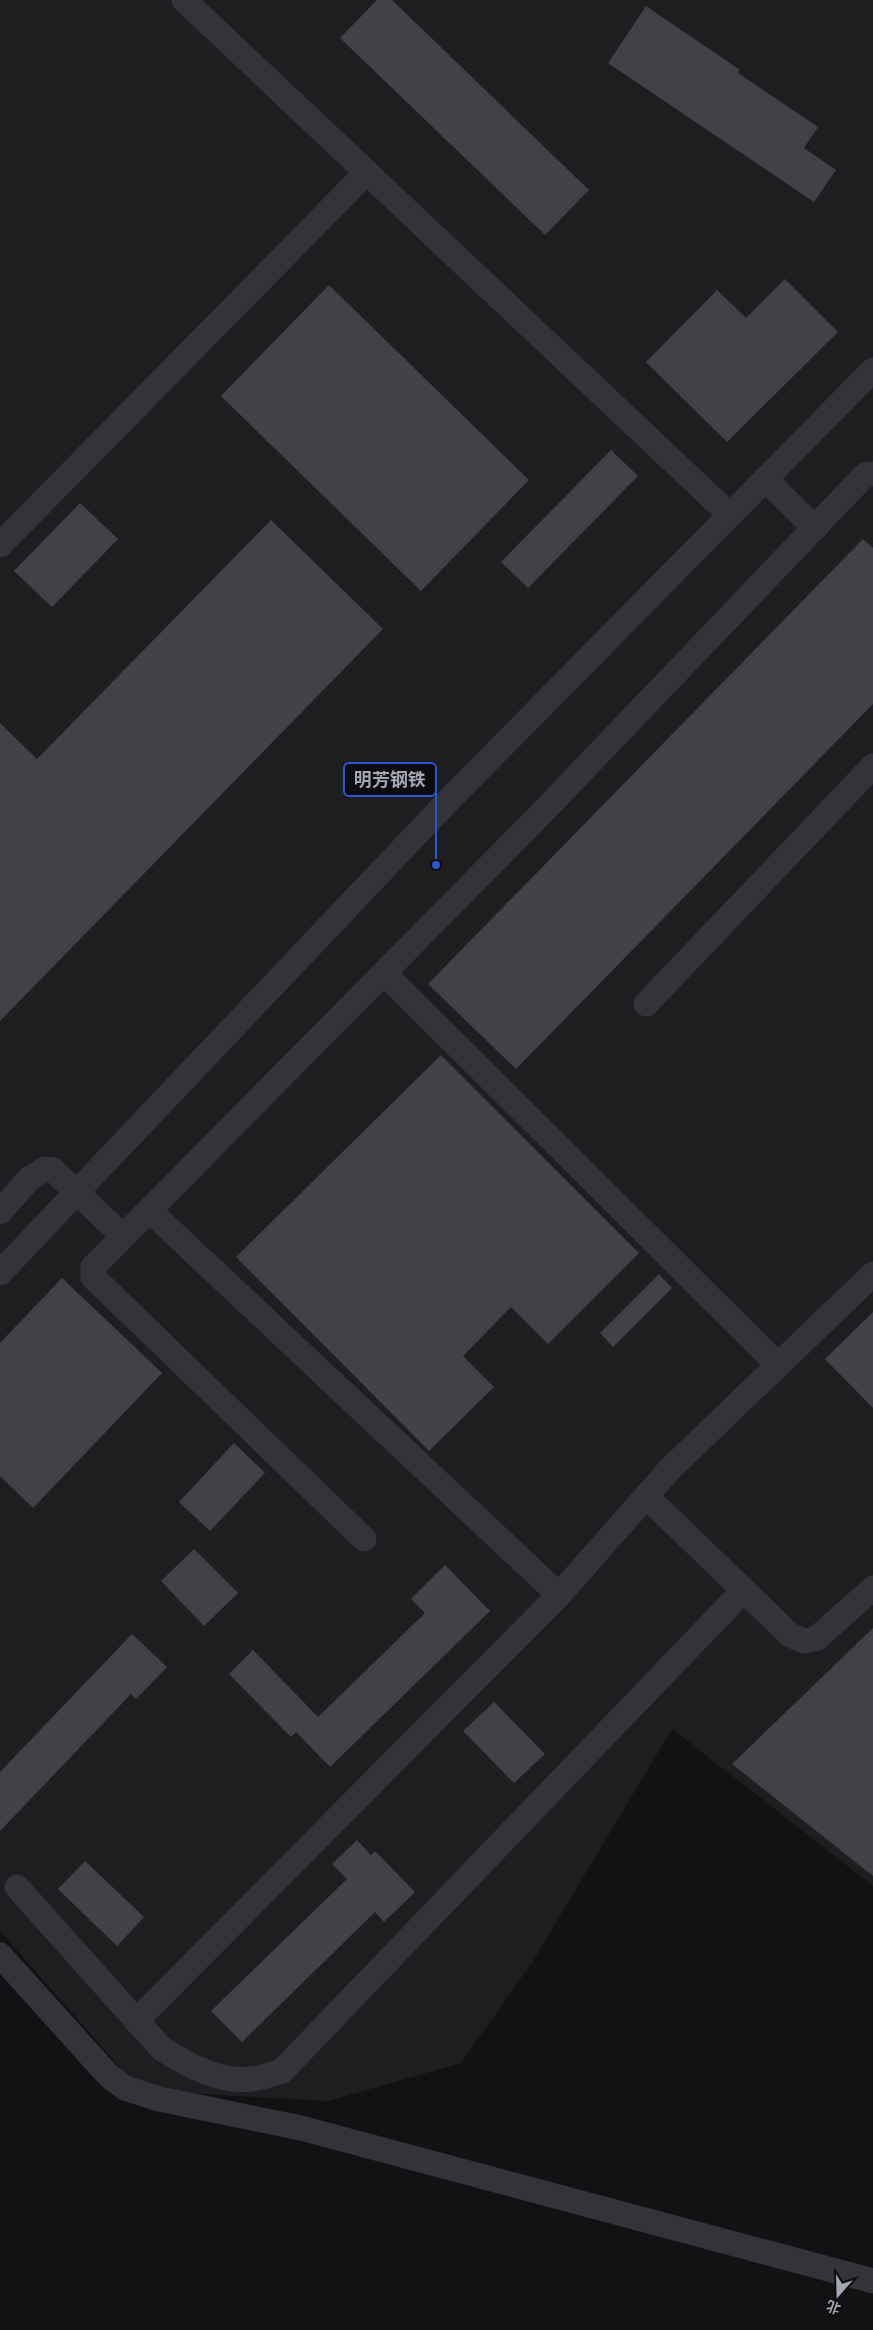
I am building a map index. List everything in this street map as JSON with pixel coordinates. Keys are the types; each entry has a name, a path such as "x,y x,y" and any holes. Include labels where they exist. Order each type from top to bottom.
{"street":[{"path":"184,0 730,515"},
{"path":"0,545 367,172"},
{"path":"0,1273 441,809 873,370"},
{"path":"364,1540 93,1277 93,1266 535,820 865,476 873,474"},
{"path":"765,479 815,528"},
{"path":"646,1004 873,766"},
{"path":"384,973 778,1365"},
{"path":"0,1212 30,1178 45,1169 53,1170 123,1236"},
{"path":"149,1210 558,1595"},
{"path":"136,2020 558,1595 670,1469 873,1274"},
{"path":"646,1496 790,1635 804,1640 816,1639 873,1588"},
{"path":"17,1887 161,2048 180,2061 204,2072 232,2079 251,2079 282,2071 744,1590"},
{"path":"0,1955 108,2075 125,2088 159,2099 301,2128 873,2281"}],"shaded area":[{"path":"0,0 873,0 873,1886 672,1729 533,1961 461,2063 328,2101 181,2093 131,2080 0,1931"}],"building":[{"path":"377,0 392,0 589,190 545,235 340,38"},
{"path":"646,6 740,70 738,73 818,127 804,148 836,170 814,202 608,63"},
{"path":"785,279 838,332 727,442 646,362 717,290 746,318"},
{"path":"329,285 529,480 421,591 221,396"},
{"path":"611,450 638,476 528,588 501,562"},
{"path":"80,503 118,539 52,607 14,571"},
{"path":"271,520 383,629 0,1021 0,723 37,759"},
{"path":"863,539 873,548 873,704 516,1069 428,984"},
{"path":"441,1055 639,1253 548,1344 511,1307 463,1356 494,1387 429,1451 236,1257"},
{"path":"659,1274 672,1288 613,1347 600,1333"},
{"path":"62,1278 162,1373 33,1508 0,1476 0,1343"},
{"path":"873,1312 873,1408 825,1359"},
{"path":"234,1443 265,1473 210,1531 179,1502"},
{"path":"194,1549 238,1593 204,1626 161,1581"},
{"path":"445,1565 490,1611 330,1767 296,1732 291,1737 229,1674 253,1650 318,1717 425,1613 411,1599"},
{"path":"873,1628 873,1876 732,1764"},
{"path":"132,1634 167,1667 136,1699 131,1694 0,1831 0,1772"},
{"path":"494,1702 545,1754 514,1783 463,1731"},
{"path":"357,1840 371,1855 375,1851 415,1892 384,1922 375,1912 242,2042 211,2011 347,1879 332,1864"},
{"path":"85,1861 144,1917 117,1946 58,1889"}],"place":[{"name":"明芳钢铁","path":"436,865"}]}
